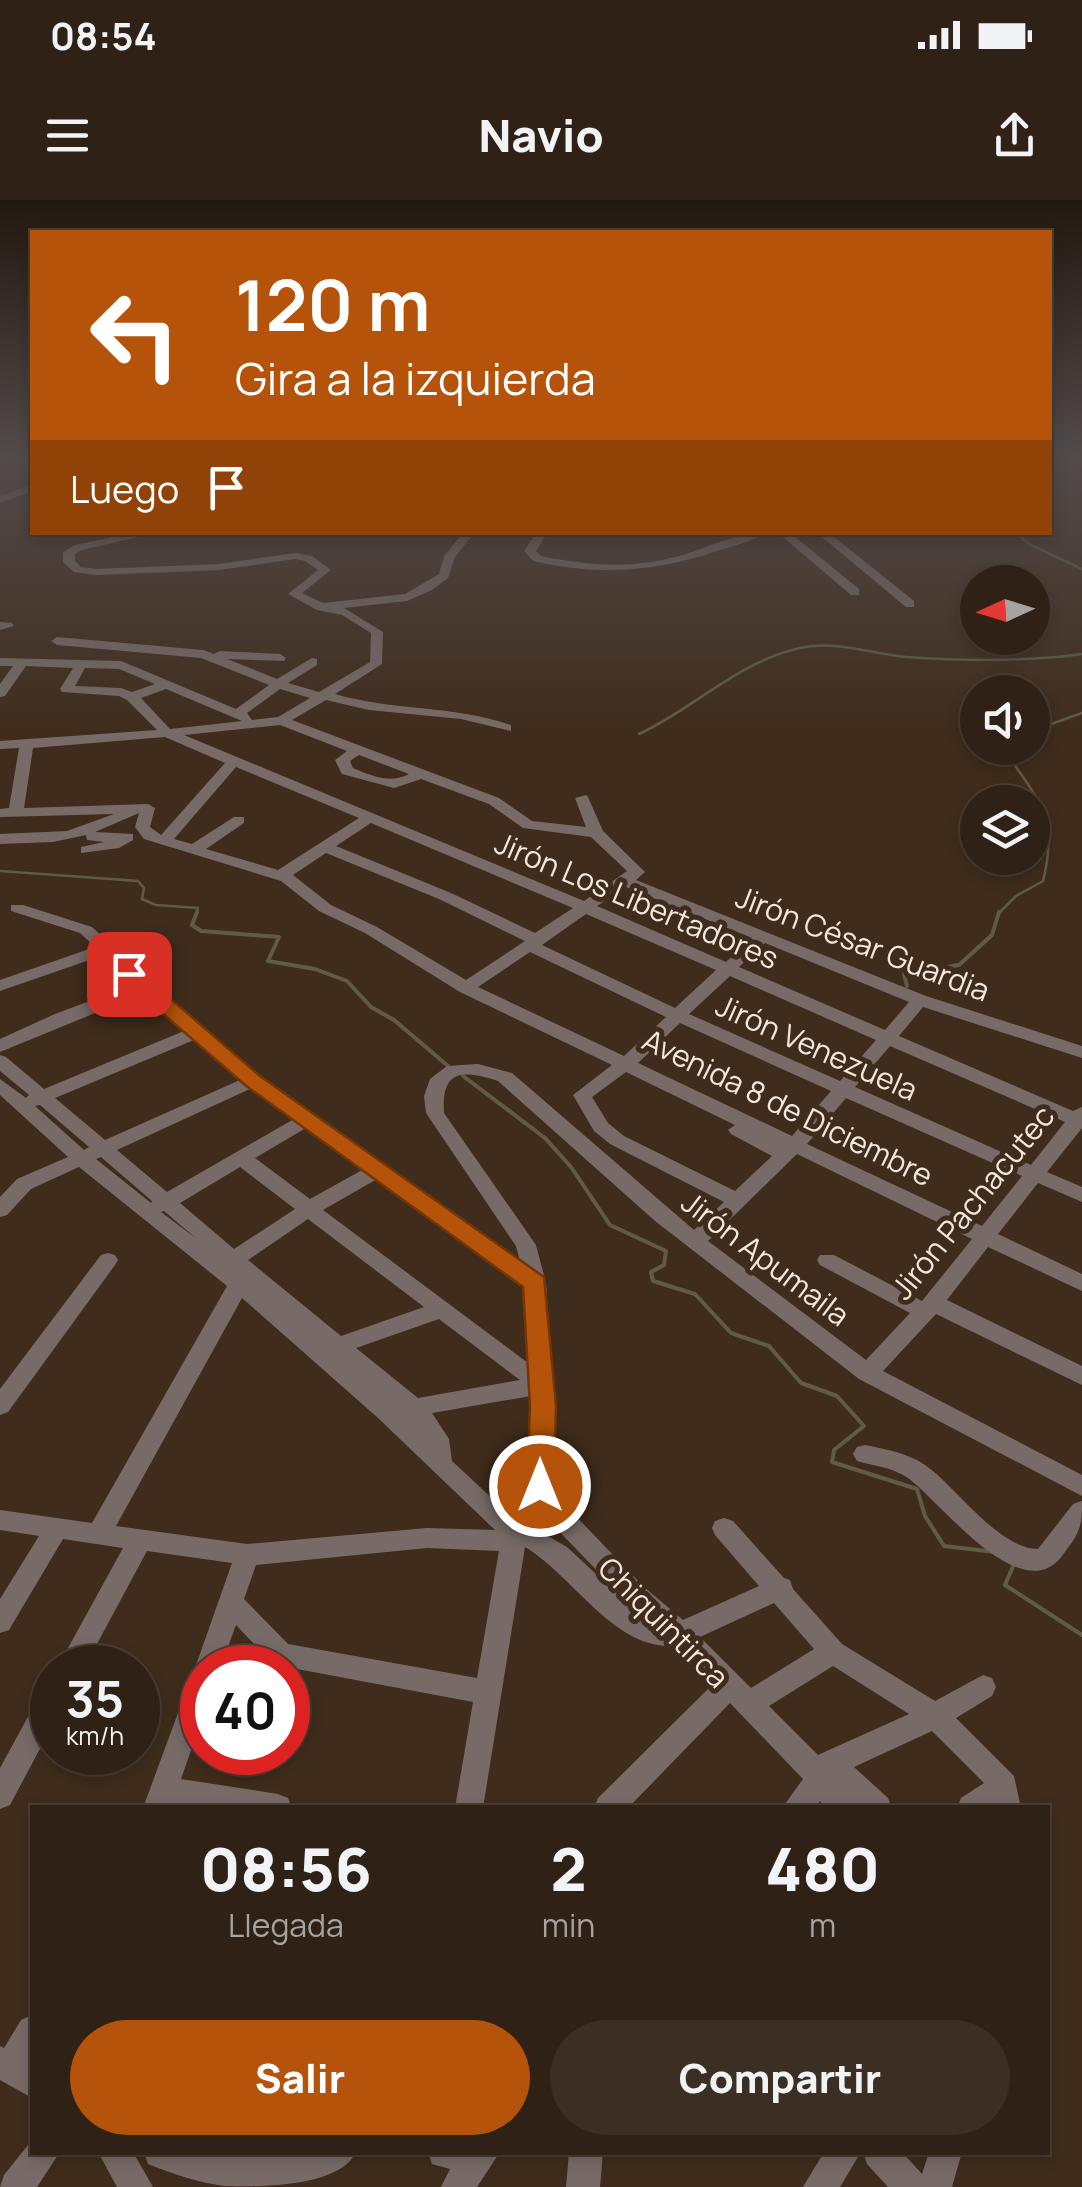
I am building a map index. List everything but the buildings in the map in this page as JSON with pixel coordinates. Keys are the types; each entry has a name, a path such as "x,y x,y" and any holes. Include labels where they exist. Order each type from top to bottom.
{"street":[{"path":"76,549 69,552 69,562 78,570 96,572 219,567 280,557 308,558 324,566 325,572 294,594 321,607 346,612 377,632"},
{"path":"0,745 168,734 281,721 373,668 378,656 380,616 444,576 456,549"},
{"path":"532,549 537,559 621,570 658,567 713,549"},
{"path":"802,549 854,592"},
{"path":"842,549 910,604"},
{"path":"321,607 407,597"},
{"path":"58,641 280,658"},
{"path":"121,665 144,646"},
{"path":"203,654 278,684 366,708 442,711 506,728"},
{"path":"0,662 121,665 258,724"},
{"path":"0,693 23,662"},
{"path":"238,713 312,662"},
{"path":"81,664 68,690 120,692 132,697 168,734"},
{"path":"132,697 169,683"},
{"path":"281,721 494,801 532,826 596,832"},
{"name":"Jirón Los Libertadores","path":"168,734 365,820 588,908 1080,1119"},
{"path":"27,744 8,812 150,810 142,827 162,842 232,764"},
{"path":"357,750 342,760 347,771 396,784 408,782 420,773"},
{"path":"466,988 588,908 626,881 636,869 596,832 582,798"},
{"path":"70,837 94,830 136,808"},
{"path":"194,850 239,820"},
{"path":"280,876 365,820"},
{"path":"0,838 128,837 119,843 86,850"},
{"name":"Avenida 8 de Diciembre","path":"162,842 280,876 325,908 371,930 466,988 621,1067 1082,1283"},
{"name":"Jirón Venezuela","path":"327,848 446,896 678,1016 1082,1195"},
{"name":"Jirón César Guardia","path":"626,881 920,1000 1082,1052"},
{"path":"17,908 86,930 194,1033 253,1081 310,1118 535,1283"},
{"path":"739,1201 617,1140 601,1127 582,1095 621,1067 763,936"},
{"path":"0,986 103,950"},
{"path":"0,1046 144,987"},
{"path":"695,1241 791,1149 847,1089 920,1000"},
{"path":"32,1101 194,1033"},
{"path":"0,1061 32,1101 231,1271 278,1307 339,1345 414,1408 437,1439 441,1463"},
{"name":"Jirón Apumaila","path":"436,1083 459,1068 505,1077 622,1183 867,1373 1082,1486"},
{"path":"1,1206 24,1184 253,1081"},
{"name":"Chiquintirca","path":"436,1083 432,1096 435,1112 526,1245 535,1283 542,1385 540,1486 558,1514 635,1595 822,1772 841,1805"},
{"path":"0,1084 32,1101"},
{"path":"158,1206 310,1118"},
{"name":"Jirón Pachacutec","path":"867,1373 929,1307 1080,1119"},
{"path":"241,1158 542,1385"},
{"path":"98,1535 231,1271 310,1208 380,1170"},
{"path":"0,1406 108,1260"},
{"path":"827,1260 1082,1376"},
{"path":"278,1307 514,1535 558,1554 631,1625 660,1635 680,1634 780,1588"},
{"path":"339,1345 440,1310"},
{"path":"386,1412 542,1385"},
{"path":"865,1454 916,1470 996,1541 1024,1560 1044,1560 1082,1511"},
{"path":"0,1520 247,1555 428,1538 514,1535"},
{"path":"0,1622 56,1528"},
{"path":"724,1528 834,1652 935,1716 1006,1797 981,1805"},
{"path":"471,1805 486,1692 514,1535"},
{"path":"83,1645 140,1540"},
{"path":"216,1645 247,1555"},
{"path":"230,1603 272,1645"},
{"path":"611,1805 738,1696 834,1652"},
{"path":"310,1659 486,1692"},
{"path":"798,1805 822,1772 935,1716 983,1687"},
{"path":"0,1795 30,1740"},
{"path":"180,1745 161,1799 239,1805"},
{"path":"822,1772 873,1805"},
{"path":"14,2071 30,2035"},
{"path":"16,2187 42,2155"},
{"path":"116,2155 136,2187"},
{"path":"167,2155 198,2168 282,2183 310,2174 336,2155"},
{"path":"458,2187 480,2155"},
{"path":"583,2187 586,2155"},
{"path":"820,2187 843,2155"},
{"path":"882,2155 911,2187"},
{"path":"935,2187 945,2155"}],"waterway":[{"path":"1039,549 1082,569"},
{"path":"639,734 756,664 800,648 827,646 906,657 972,660 1082,654"},
{"path":"1050,725 1082,713"},
{"path":"999,913 1016,896 1043,881 1049,843 1044,814 1014,765"},
{"path":"0,871 138,881 144,888 142,899 156,905 198,908 196,914"},
{"path":"197,912 192,925 201,931 279,937 268,961 315,969 347,981 371,1007 394,1020 448,1066"},
{"path":"907,986 904,974 959,965 992,935 999,913"},
{"path":"463,1076 545,1138 571,1167 610,1225 666,1251 664,1265 651,1272 653,1281 695,1294 731,1333 769,1346 801,1383 837,1396 864,1426 834,1450 832,1462 917,1489 925,1516 944,1546 995,1552"},
{"path":"1014,1564 1005,1585 1082,1635"}],"route":[{"path":"129,974 253,1081 310,1118 535,1283 543,1406 540,1486"}]}
